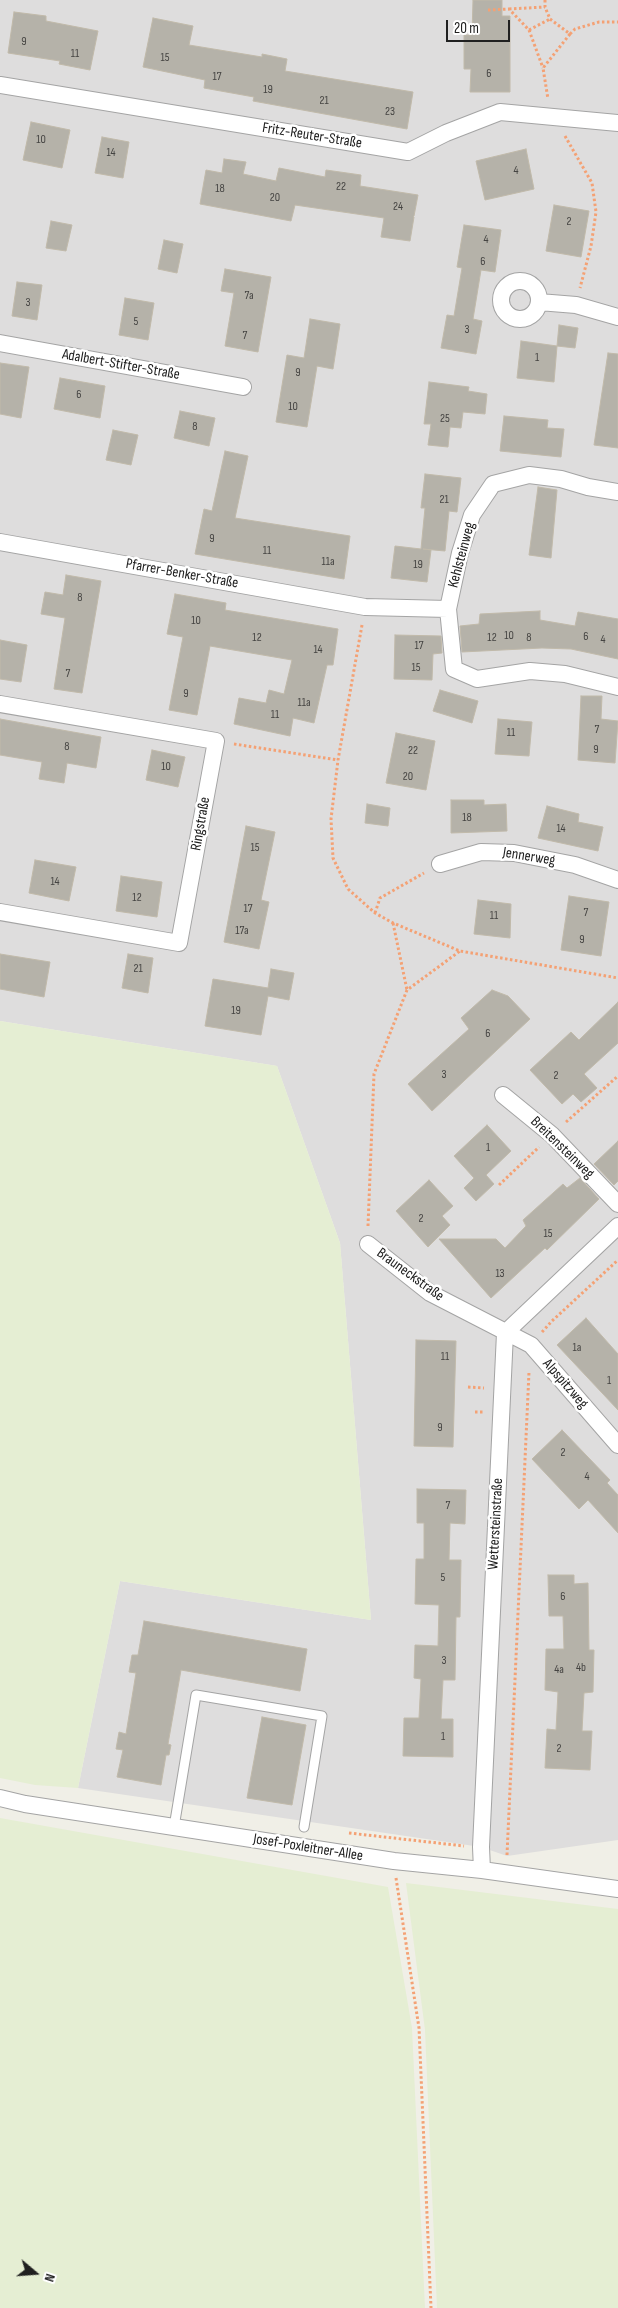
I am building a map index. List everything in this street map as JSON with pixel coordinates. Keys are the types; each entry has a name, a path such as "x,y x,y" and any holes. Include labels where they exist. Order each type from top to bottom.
{"street":[{"name":"Fritz-Reuter-Straße","path":"0,85 408,152 446,133 500,112 552,115 618,123"},
{"path":"539,302 576,306 618,317"},
{"name":"Adalbert-Stifter-Straße","path":"0,343 243,387"},
{"name":"Kehlsteinweg","path":"618,492 588,487 561,478 529,475 493,484 472,515 460,553 448,609 454,669 477,679 530,671 564,674 618,687"},
{"name":"Pfarrer-Benker-Straße","path":"0,542 365,607"},
{"name":"Kehlsteinweg","path":"365,607 448,609"},
{"path":"0,704 216,741"},
{"name":"Ringstraße","path":"0,912 179,943 216,741"},
{"name":"Jennerweg","path":"440,864 481,852 514,853 575,865 618,880"},
{"name":"Breitensteinweg","path":"503,1095 552,1135 618,1204"},
{"path":"505,1333 618,1226"},
{"name":"Brauneckstraße","path":"368,1244 430,1293 505,1333"},
{"name":"Alpspitzweg","path":"505,1333 531,1346 618,1445"},
{"name":"Wettersteinstraße","path":"482,1870 481,1837 505,1333"},
{"name":"Josef-Poxleitner-Allee","path":"0,1798 25,1804 394,1861 482,1870 618,1889"}],"lane":[{"path":"174,1827 196,1695 322,1716 304,1827"}],"path":[{"path":"545,0 545,7 550,19 570,34"},
{"path":"488,10 545,7"},
{"path":"509,9 529,30 543,68 545,89 552,115 592,183 596,212 591,246 576,306"},
{"path":"529,30 550,19"},
{"path":"543,68 575,29 598,22 618,22"},
{"path":"365,607 338,760 330,819 333,858 348,889 375,913 460,951 618,978"},
{"path":"216,741 338,760"},
{"path":"375,913 380,898 440,864"},
{"path":"393,922 407,990"},
{"path":"368,1244 374,1074 407,990 460,951"},
{"path":"507,1856 523,1474 531,1346 552,1320 618,1260"},
{"path":"394,1861 418,2028 431,2308"}],"shaded area":[{"path":"0,0 618,0 618,1840 507,1856 481,1847 78,1788 120,1581 371,1620 340,1243 277,1066 0,1021"}],"green space":[{"path":"0,1021 277,1066 340,1243 371,1620 120,1581 78,1788 35,1785 0,1778"},
{"path":"0,1818 388,1887 412,2028 425,2308 0,2308"},
{"path":"406,1883 618,1909 618,2308 437,2308 425,2030"}],"building":[{"path":"473,0 502,0 502,16 510,16 510,92 470,92 471,69 464,69 464,35 472,35"},
{"path":"14,12 46,16 46,21 98,31 90,70 59,64 60,61 8,53"},
{"path":"153,18 193,26 189,45 262,57 262,54 287,59 285,71 413,92 407,129 253,101 254,97 204,88 205,80 143,67"},
{"path":"31,122 70,130 62,168 23,160"},
{"path":"102,137 129,142 123,178 95,173"},
{"path":"526,149 534,189 485,200 476,161"},
{"path":"224,159 246,162 243,174 276,181 279,168 325,177 326,170 361,175 360,186 418,195 410,241 381,237 384,218 295,205 291,221 200,204 206,170 222,173"},
{"path":"554,205 589,211 581,257 546,251"},
{"path":"51,221 72,225 66,251 46,248"},
{"path":"464,225 501,230 495,272 481,270 473,319 482,321 476,354 441,348 447,315 454,316 462,268 457,267"},
{"path":"164,240 183,244 177,273 158,269"},
{"path":"225,269 271,277 258,352 225,346 234,293 221,291"},
{"path":"17,282 42,285 37,320 12,316"},
{"path":"125,298 154,303 148,340 119,335"},
{"path":"310,319 340,324 333,369 317,366 307,427 276,422 287,355 304,358"},
{"path":"559,325 578,328 575,348 557,346"},
{"path":"521,341 557,346 554,382 517,378"},
{"path":"608,353 618,354 618,448 594,445"},
{"path":"0,363 29,367 21,418 0,414"},
{"path":"60,378 105,386 100,418 54,409"},
{"path":"429,382 469,387 468,391 487,394 485,414 463,412 461,428 450,427 448,447 428,445 431,424 424,424"},
{"path":"180,411 215,418 209,446 174,438"},
{"path":"504,416 548,420 547,428 564,429 561,457 500,451"},
{"path":"113,430 138,435 131,465 106,460"},
{"path":"225,451 248,456 235,518 350,536 344,579 195,554 204,509 212,511"},
{"path":"425,474 461,478 457,512 449,511 445,551 423,549 431,550 427,582 391,578 395,546 421,549 425,508 421,508"},
{"path":"538,487 557,490 551,558 529,555"},
{"path":"66,575 101,581 82,693 54,689 65,618 41,614 45,592 63,595"},
{"path":"175,594 226,603 225,610 338,629 333,665 327,665 314,723 293,718 290,736 234,724 239,698 266,703 269,690 284,694 292,660 210,646 197,715 169,710 183,637 167,634"},
{"path":"540,611 540,620 575,626 578,612 618,619 618,659 571,649 542,648 462,652 460,626 479,624 480,614"},
{"path":"395,635 441,636 442,653 433,654 432,680 394,679"},
{"path":"0,640 27,645 21,682 0,679"},
{"path":"440,690 478,701 472,723 433,711"},
{"path":"581,696 602,696 601,719 618,721 615,763 578,760"},
{"path":"0,719 101,737 96,768 67,763 64,783 39,779 42,762 0,755"},
{"path":"498,719 532,722 529,756 495,754"},
{"path":"396,733 435,741 426,790 386,783"},
{"path":"152,750 185,757 178,787 146,780"},
{"path":"451,800 484,800 484,805 506,804 507,831 451,833"},
{"path":"367,804 390,808 388,826 365,823"},
{"path":"547,806 579,814 578,822 603,827 598,851 538,838"},
{"path":"246,826 275,832 261,900 269,902 259,949 224,942"},
{"path":"35,860 76,867 69,901 29,893"},
{"path":"121,876 162,882 157,917 116,911"},
{"path":"569,896 609,902 601,956 561,950"},
{"path":"478,900 511,904 510,938 474,934"},
{"path":"0,954 50,962 44,997 0,989"},
{"path":"128,954 153,958 148,993 122,988"},
{"path":"271,969 294,973 289,1000 268,996 261,1035 205,1026 213,979 268,988"},
{"path":"492,990 508,996 530,1019 432,1111 408,1084 469,1029 461,1018"},
{"path":"618,1002 618,1043 584,1074 597,1088 581,1102 573,1094 562,1104 530,1070 571,1032 579,1040"},
{"path":"487,1125 511,1151 486,1175 494,1184 476,1201 464,1188 474,1178 454,1156"},
{"path":"618,1141 618,1181 614,1185 594,1164"},
{"path":"580,1178 599,1199 547,1250 545,1248 491,1298 439,1239 496,1239 505,1248 526,1226 523,1220 563,1184 567,1188"},
{"path":"429,1180 453,1206 442,1216 450,1225 428,1247 396,1211"},
{"path":"586,1318 618,1354 618,1410 557,1345"},
{"path":"416,1340 456,1341 453,1447 414,1446"},
{"path":"562,1430 610,1480 607,1483 618,1495 618,1533 588,1500 579,1509 532,1459"},
{"path":"417,1489 466,1490 465,1524 450,1523 449,1560 461,1560 460,1617 456,1617 455,1680 443,1680 441,1719 453,1719 453,1757 403,1756 404,1718 419,1718 421,1679 414,1678 415,1645 438,1646 439,1605 415,1604 416,1559 424,1559 424,1523 417,1523"},
{"path":"548,1575 574,1575 574,1584 588,1583 589,1650 594,1650 593,1692 584,1693 582,1731 592,1731 590,1770 545,1768 547,1729 556,1730 558,1692 545,1690 546,1649 564,1649 563,1616 549,1616"},
{"path":"144,1621 307,1649 300,1691 181,1670 168,1744 171,1745 169,1755 166,1755 161,1785 117,1777 123,1750 116,1749 119,1732 126,1734 136,1673 129,1672 132,1655 138,1655"},
{"path":"262,1717 306,1725 292,1805 247,1798"}]}
